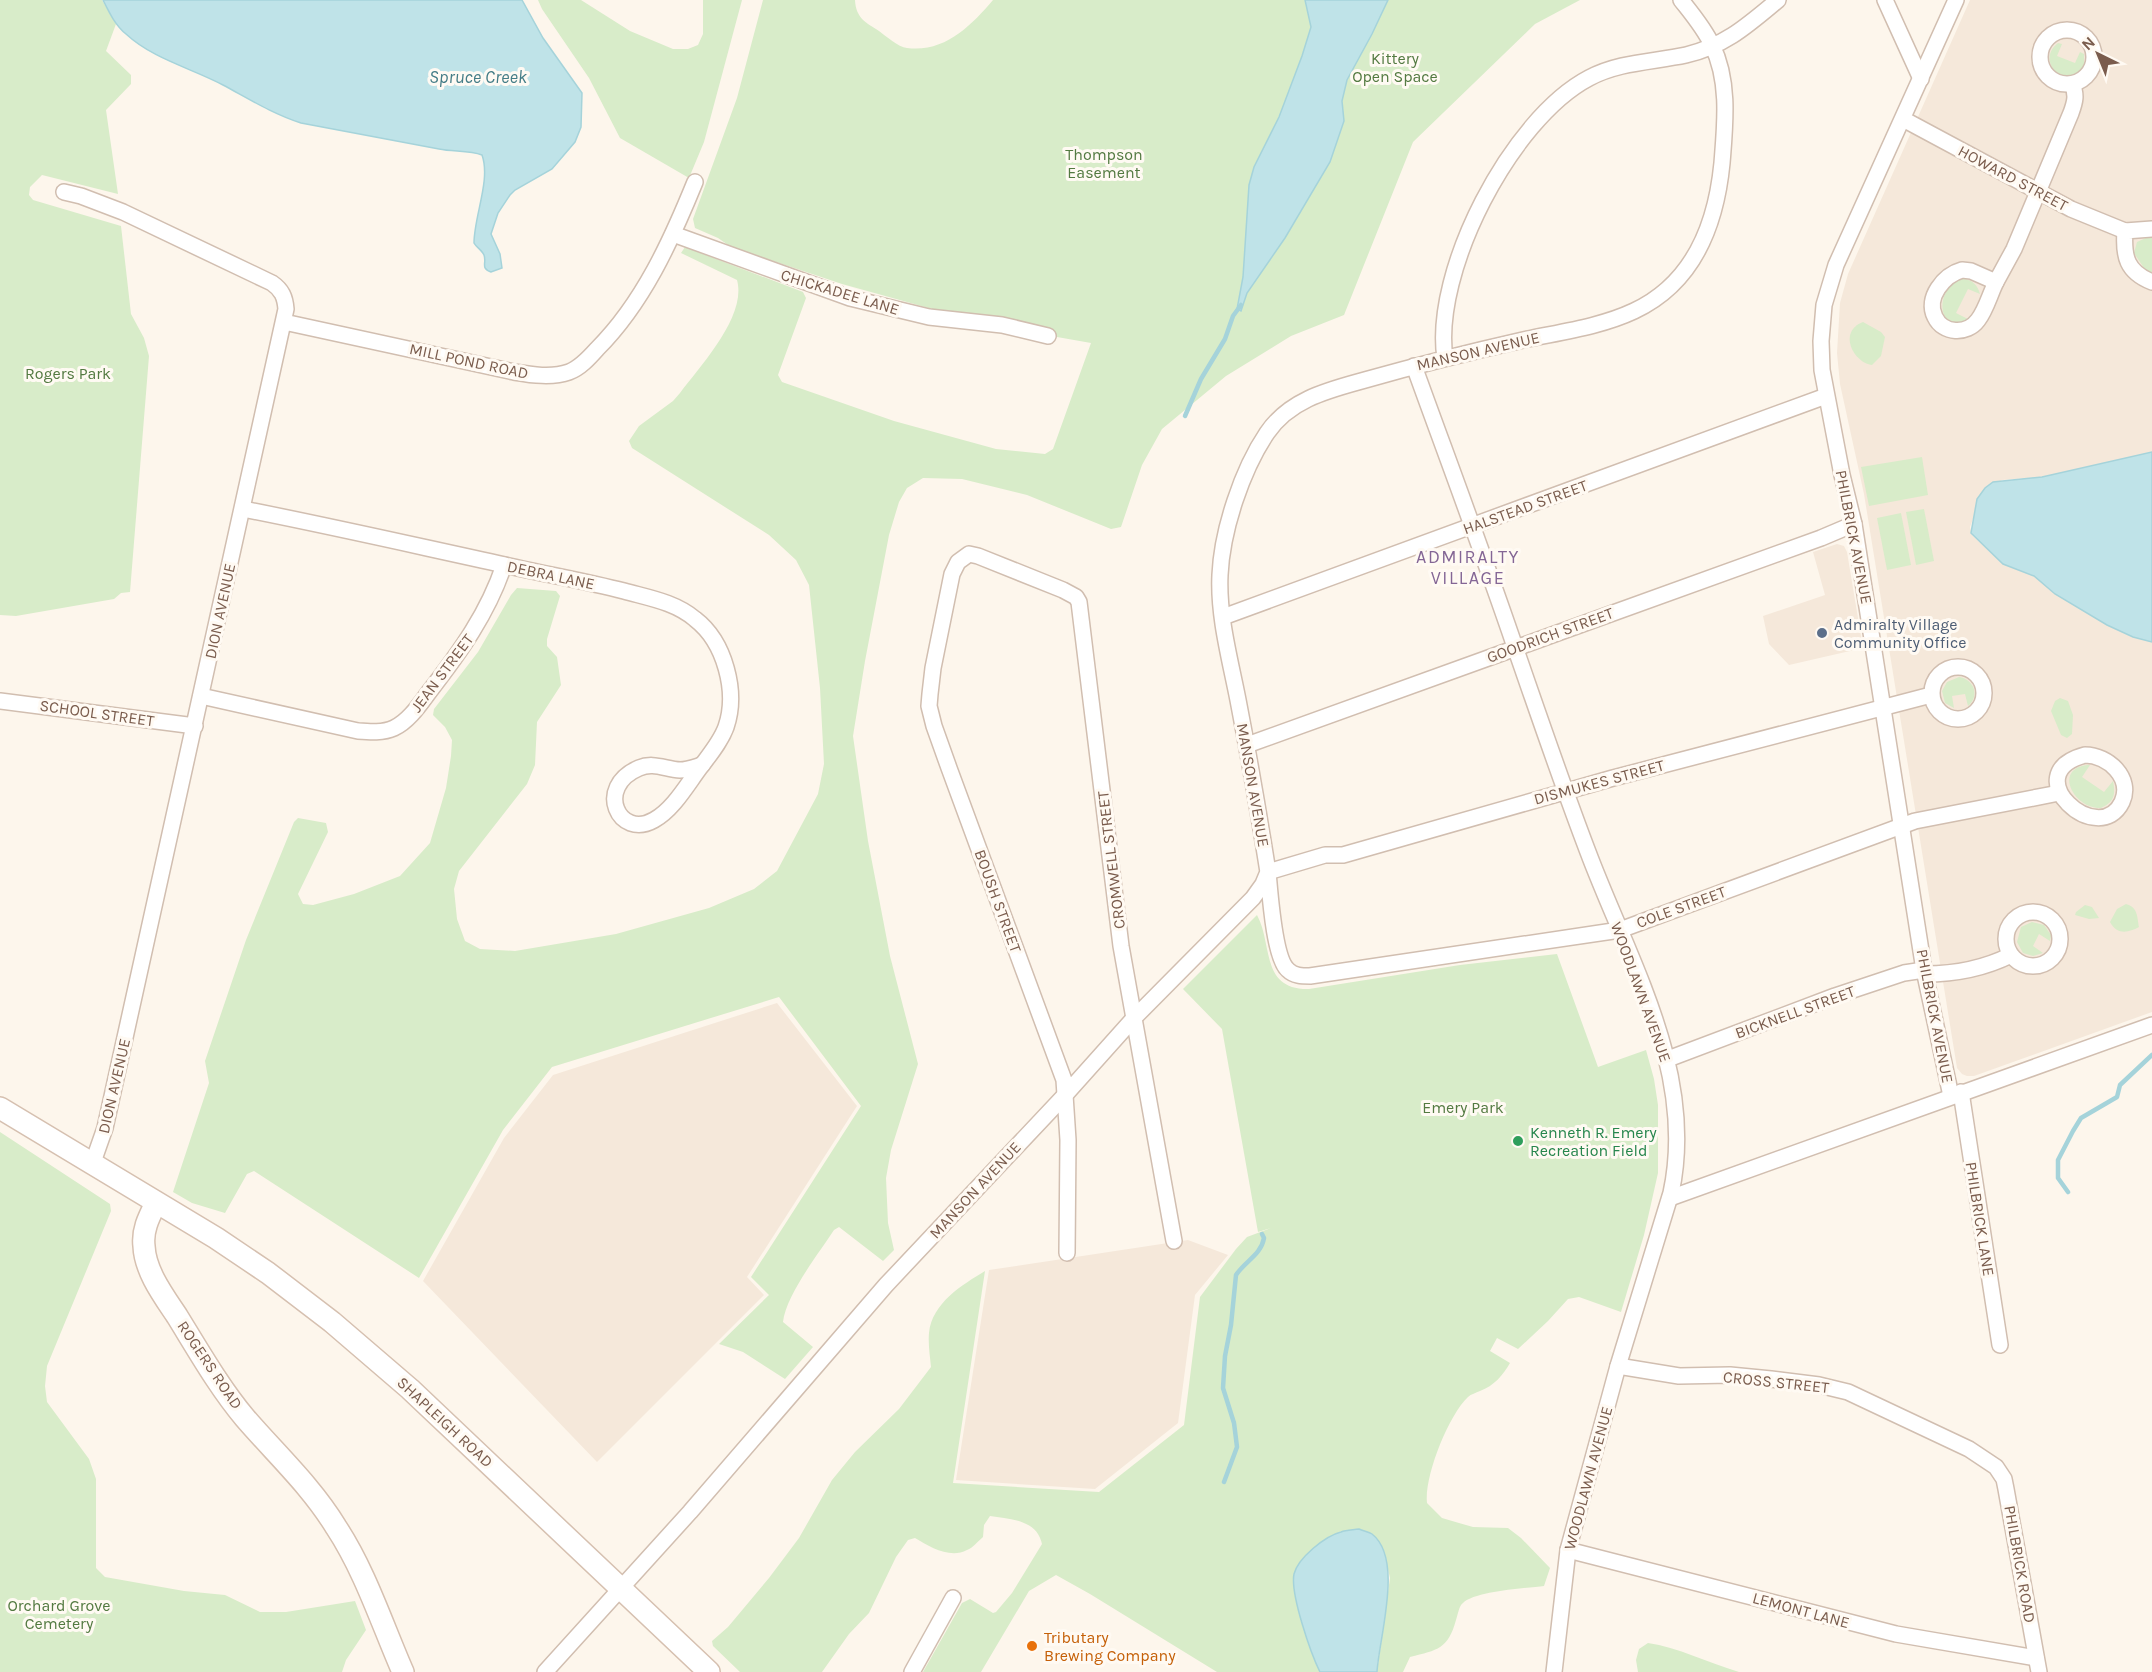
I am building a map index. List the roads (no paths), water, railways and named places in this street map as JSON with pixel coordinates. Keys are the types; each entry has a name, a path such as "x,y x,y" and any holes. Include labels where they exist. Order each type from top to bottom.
{"main road":[{"path":"0,1108 156,1203"},
{"name":"SHAPLEIGH ROAD","path":"156,1203 259,1267 332,1322 410,1389 709,1672"},
{"name":"ROGERS ROAD","path":"156,1203 148,1217 143,1244 153,1276 227,1395 320,1502 338,1529 364,1581 403,1672"}],"street":[{"name":"MANSON AVENUE","path":"545,1672 886,1285 1066,1094 1134,1018 1253,898 1263,884 1268,872 1220,596 1221,560 1232,511 1248,470 1268,431 1300,402 1320,393 1445,358 1619,317 1647,304 1664,292 1681,276 1698,252 1709,230 1716,206 1724,132 1724,92 1721,72 1713,47 1699,22 1681,0"},
{"path":"1445,358 1443,337 1445,316 1459,258 1492,184 1517,144 1534,123 1559,98 1590,77 1624,65 1684,55 1713,47 1732,38 1778,0"},
{"path":"1885,0 1921,79"},
{"name":"PHILBRICK AVENUE","path":"1956,0 1828,287 1821,341 1826,396 1854,524 1925,972 1956,1094"},
{"path":"1996,282 1971,271 1962,270 1951,274 1942,282 1937,292 1933,303 1934,316 1948,329 1961,331 1977,322 1981,316 2014,249 2076,100 2076,92 2072,84"},
{"name":"HOWARD STREET","path":"1904,118 2071,209 2125,231 2152,229"},
{"name":"MILL POND ROAD","path":"284,322 514,372 559,375 571,371 584,362 617,326 649,279 673,234 695,182"},
{"name":"DION AVENUE","path":"64,192 123,212 272,283 283,293 286,309 105,1128 92,1165"},
{"path":"2125,231 2124,249 2129,264 2140,277 2152,282"},
{"name":"CHICKADEE LANE","path":"673,234 849,298 933,317 1002,325 1048,336"},
{"name":"WOODLAWN AVENUE","path":"1414,366 1588,853 1662,1039 1668,1059 1675,1111 1675,1168 1670,1198 1618,1366 1568,1550 1554,1672"},
{"name":"HALSTEAD STREET","path":"1223,617 1826,396"},
{"name":"DEBRA LANE","path":"243,509 601,585 662,601 683,610 706,629 723,661 729,678 730,696 725,729 702,765 670,807 651,822 644,824 624,819 614,807 613,800 616,790 620,783 635,770 652,765 679,770 702,765"},
{"name":"GOODRICH STREET","path":"1247,745 1810,542 1854,524"},
{"name":"CROMWELL STREET","path":"965,555 978,556 1064,590 1076,597 1079,602 1121,946 1174,1241"},
{"name":"BOUSH STREET","path":"965,555 958,562 952,574 933,668 930,706 945,759 1064,1080 1069,1198 1067,1253"},
{"name":"JEAN STREET","path":"201,696 358,731 384,731 395,728 412,714 475,629 495,590 504,565"},
{"name":"DISMUKES STREET","path":"1268,872 1325,855 1343,855 1567,791 1931,695"},
{"name":"SCHOOL STREET","path":"0,700 195,726"},
{"path":"2085,755 2101,758 2112,765 2120,774 2124,785 2124,796 2120,805 2110,814 2101,817 2088,816 2076,810 2059,794 2057,783 2063,769 2070,761 2085,755"},
{"name":"COLE STREET","path":"1268,872 1275,930 1282,962 1291,973 1299,976 1620,930 1902,825 1940,815 2059,794"},
{"name":"BICKNELL STREET","path":"1668,1059 1835,996 1904,973 1941,974 1993,964 2011,955"},
{"path":"1670,1198 2150,1025"},
{"name":"PHILBRICK LANE","path":"1956,1094 2000,1345"},
{"name":"CROSS STREET","path":"1618,1366 1679,1376 1730,1376 1819,1384 1870,1401 1969,1449 1989,1462"},
{"name":"PHILBRICK ROAD","path":"1989,1462 2000,1473 2006,1489 2037,1665"},
{"name":"LEMONT LANE","path":"1568,1550 1896,1634 2037,1665"},
{"path":"912,1672 953,1599"}],"water":[{"name":"Spruce Creek","path":"103,0 522,0 543,38 582,93 581,127 575,142 552,169 515,190 498,213 491,234 500,254 502,268 491,272 486,269 484,255 474,243 485,176 482,155 301,123 291,119 148,50 119,27"},
{"path":"1305,0 1388,0 1347,80 1342,101 1344,121 1330,162 1285,238 1247,293 1241,311 1237,309 1243,277 1249,185 1254,167 1279,117 1311,27"},
{"path":"2152,452 2152,642 2133,637 2107,625 2055,594 2034,576 2003,564 1971,533 1977,499 1993,482 2042,477"},
{"path":"1359,1529 1372,1534 1381,1546 1387,1561 1387,1599 1377,1672 1320,1672 1298,1609 1294,1574 1306,1555 1320,1543 1335,1534"}],"waterway":[{"path":"1185,416 1201,379 1225,339 1233,316 1241,305"},
{"path":"2068,1192 2058,1178 2058,1160 2073,1131 2081,1118 2117,1097 2120,1085 2152,1055"},
{"path":"1224,1482 1237,1447 1234,1423 1223,1388 1236,1275 1260,1249 1264,1238 1262,1234"}],"place":[{"name":"Admiralty Village Community Office","path":"1822,633"},
{"name":"Kenneth R. Emery Recreation Field","path":"1518,1141"},
{"name":"Tributary Brewing Company","path":"1032,1646"}],"district":[{"name":"ADMIRALTY VILLAGE","path":"1468,567"}],"park label":[{"name":"Kittery Open Space","path":"1395,67"},
{"name":"Thompson Easement","path":"1104,163"},
{"name":"Rogers Park","path":"68,373"},
{"name":"Emery Park","path":"1463,1107"},
{"name":"Orchard Grove Cemetery","path":"59,1614"}]}
